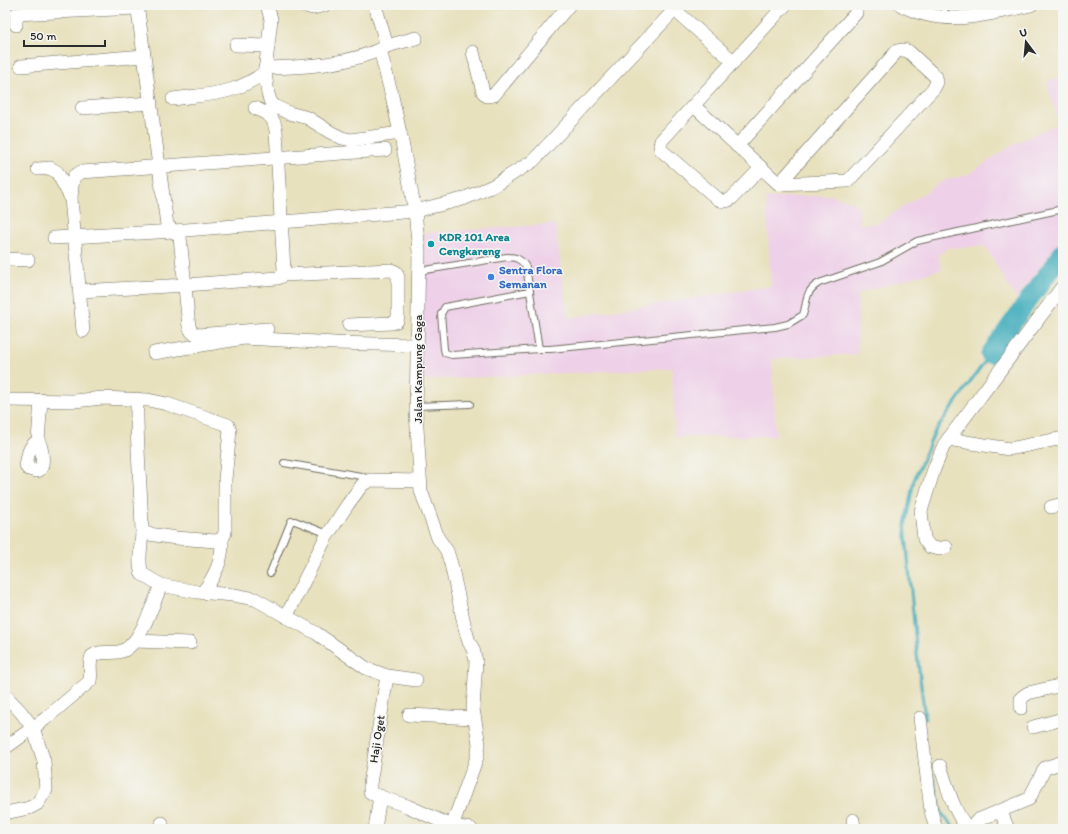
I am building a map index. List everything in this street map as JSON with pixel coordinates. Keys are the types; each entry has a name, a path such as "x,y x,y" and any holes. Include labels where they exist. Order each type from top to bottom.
{"street":[{"path":"267,5 271,19 265,70 268,94 271,103 279,110 308,118 342,138 351,140 400,133"},
{"path":"301,5 313,8 325,5"},
{"name":"Jalan Kampung Gaga","path":"375,5 415,211 419,271 416,406 421,491 438,538 447,551 465,628 475,656 474,718 479,744 477,757 452,827"},
{"path":"473,52 483,92 487,96 494,95 568,5"},
{"path":"761,168 732,198 727,201 723,201 718,199 661,150 660,145 661,141 785,5"},
{"path":"737,146 856,13 856,5"},
{"path":"901,5 923,14 945,19 977,17 1031,5"},
{"path":"54,238 174,231 415,211 463,200 493,186 533,162 675,7 734,62"},
{"path":"16,15 136,8 138,11 167,225 180,237 189,327 192,332 198,335 267,329"},
{"path":"173,99 229,91 246,85 265,70 344,61 416,38"},
{"path":"236,45 268,46"},
{"path":"694,106 779,184 848,181 934,88 937,84 936,77 908,51 904,50 897,52 779,184"},
{"path":"21,66 144,56"},
{"path":"82,108 151,103"},
{"path":"255,108 267,113 275,122 284,270 283,275"},
{"path":"83,331 71,198 74,176 81,172 385,150"},
{"path":"38,169 50,168 56,172 71,198"},
{"path":"5,259 28,260"},
{"path":"80,291 186,286 278,278 283,275 391,270 396,272 398,277 397,321 392,323 349,326"},
{"path":"946,547 939,549 930,547 924,539 921,511 934,469 944,445 1063,286"},
{"path":"154,353 244,338 335,343 417,345"},
{"path":"5,400 75,401 102,398 136,399 167,404 209,420 228,425 230,431 224,479 225,533 222,539 223,549 218,567 203,592"},
{"path":"136,399 137,449 142,533 141,570 145,576 161,585 203,592 234,595 256,600 316,633 366,668 387,676 416,680"},
{"path":"38,441 40,400"},
{"path":"948,439 1009,449 1063,438"},
{"path":"286,617 328,534 362,485 370,480 420,481"},
{"path":"142,533 176,538 222,539"},
{"path":"5,748 63,705 90,681 91,677 89,665 92,656 97,652 115,653 123,651 135,641 161,585"},
{"path":"135,641 190,643"},
{"name":"Haji Oget","path":"380,796 370,792 370,784 387,676"},
{"path":"1021,708 1021,698 1028,693 1063,685"},
{"path":"5,695 21,712 33,728 44,761 46,790 37,804 29,808 5,813"},
{"path":"409,714 474,718"},
{"path":"920,718 931,811 936,829"},
{"path":"1033,727 1063,719"},
{"path":"940,766 958,814 969,829 978,820 1030,799 1044,768 1063,762"},
{"path":"375,829 380,796 407,806 452,827 471,829"},
{"path":"1001,812 1008,829"}],"lane":[{"path":"944,5 945,19"},
{"path":"530,291 444,308 441,314 444,349 448,354 452,355 539,349 767,328 788,324 803,315 808,292 812,288 819,284 880,262 917,242 1063,209"},
{"path":"419,271 506,257 515,257 523,261 526,267 539,349"},
{"path":"416,406 470,404"},
{"path":"284,464 361,476 370,480"},
{"path":"270,573 291,521 295,521 328,534"}],"shaded area":[{"path":"1063,76 1063,140 1047,82"},
{"name":"Sentra Flora Semanan","path":"1057,124 1063,146 1063,236 1016,299 985,246 947,248 938,256 942,269 858,293 857,354 772,359 776,436 675,437 672,368 419,380 424,233 555,224 568,318 771,286 766,198 831,195 852,202 859,208 860,225 878,223 943,181 967,175 1018,142"}],"waterway":[{"path":"990,354 1063,252"},
{"path":"925,718 916,646 905,525 914,480 934,433 990,354"},
{"path":"933,775 942,814 955,829"}],"place":[{"name":"KDR 101 Area Cengkareng","path":"431,244"},
{"name":"Sentra Flora Semanan","path":"491,277"}]}
